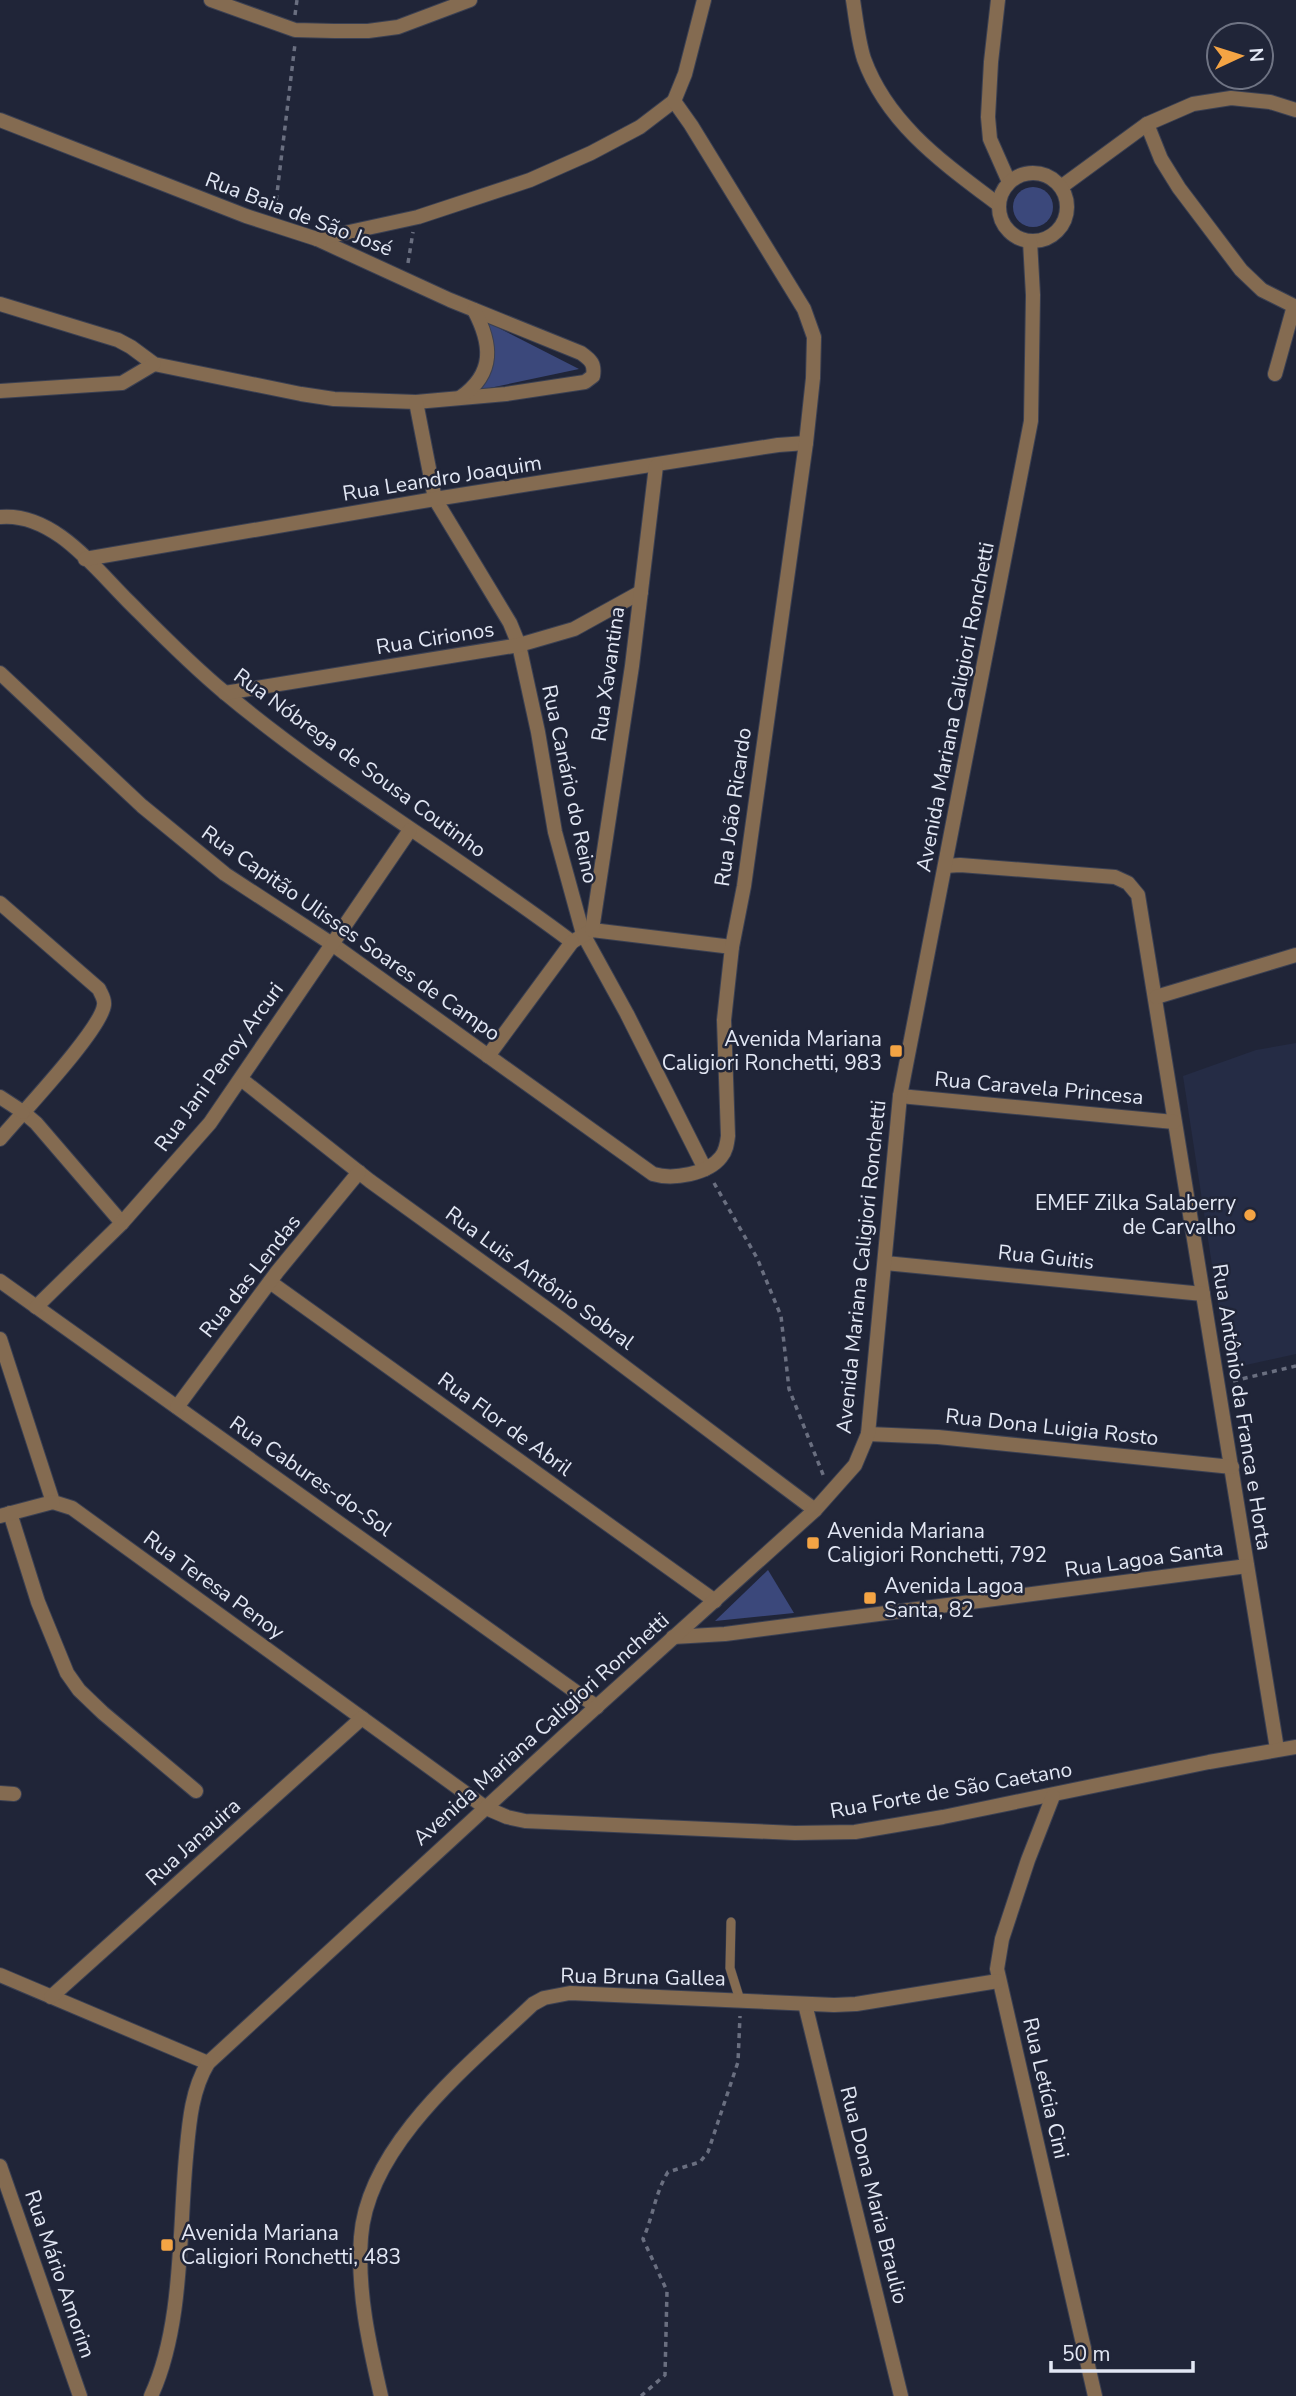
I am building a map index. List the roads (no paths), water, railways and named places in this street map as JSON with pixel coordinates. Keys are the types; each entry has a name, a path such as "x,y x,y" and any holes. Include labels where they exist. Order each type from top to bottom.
{"street":[{"path":"211,0 295,30 368,31 398,27 470,0"},
{"path":"317,239 415,218 530,180 591,153 640,127 674,101 685,74 704,0"},
{"path":"853,0 863,56 874,83 892,111 919,141 999,205"},
{"path":"998,0 988,117 990,139 1009,182"},
{"path":"1060,187 1147,124 1193,104 1231,98 1270,102 1296,110"},
{"name":"Rua João Ricardo","path":"674,101 804,309 814,337 806,443 750,846 732,947 724,1020 728,1136 720,1159 705,1169"},
{"name":"Rua Baia de São José","path":"0,120 92,157 317,239 474,310 581,354 591,359 594,368 593,376 585,382 460,398"},
{"path":"1147,124 1161,159 1179,188 1241,270 1262,290 1295,307 1275,374"},
{"path":"1030,173 1042,174 1060,187 1067,208 1065,219 1051,235 1030,241 1017,237 1007,229 1000,218 999,205 1002,192 1009,182 1030,173"},
{"name":"Avenida Mariana Caligiori Ronchetti","path":"150,2396 164,2360 174,2310 189,2124 196,2088 208,2063 815,1510 855,1465 868,1434 900,1096 1031,421 1033,295 1030,241"},
{"path":"0,304 118,340 154,364 302,394 378,402 460,398 476,387 485,370 488,354 483,328 474,310"},
{"path":"0,391 115,384 130,380 154,364"},
{"name":"Rua Canário do Reino","path":"416,402 435,499 510,623 519,645 538,732 555,832 582,935 628,1014 705,1169"},
{"name":"Rua Leandro Joaquim","path":"85,559 435,499 778,445 806,443"},
{"name":"Rua Xavantina","path":"488,1056 582,935 641,592 656,466"},
{"name":"Rua Nóbrega de Sousa Coutinho","path":"0,517 31,519 65,541 183,656 225,693 298,749 410,830 582,935 732,947"},
{"name":"Rua Cirionos","path":"225,693 519,645 573,629 641,592"},
{"name":"Rua Capitão Ulisses Soares de Campo","path":"0,673 142,806 225,874 332,944 653,1174 673,1176 705,1169"},
{"name":"Rua Jani Penoy Arcuri","path":"36,1307 122,1223 180,1160 241,1079 410,830"},
{"name":"Rua Antônio da Franca e Horta","path":"945,866 1115,877 1128,883 1138,895 1278,1749"},
{"path":"0,903 99,989 104,1006 99,1018 59,1072 0,1139"},
{"path":"1156,997 1296,955"},
{"name":"Rua Luis Antônio Sobral","path":"241,1079 359,1172 571,1326 815,1510"},
{"name":"Rua Caravela Princesa","path":"900,1096 1174,1122"},
{"path":"0,1097 36,1122 122,1223"},
{"name":"Rua das Lendas","path":"177,1407 270,1282 359,1172"},
{"name":"Rua Guitis","path":"885,1263 1203,1294"},
{"name":"Rua Cabures-do-Sol","path":"0,1281 597,1707"},
{"name":"Rua Flor de Abril","path":"270,1282 715,1601"},
{"path":"0,1339 53,1502 5,1515 67,1673 79,1690 103,1713 196,1791"},
{"name":"Rua Dona Luigia Rosto","path":"868,1434 938,1437 1232,1467"},
{"name":"Rua Teresa Penoy","path":"53,1502 72,1508 486,1808"},
{"name":"Rua Lagoa Santa","path":"673,1637 726,1634 1247,1566"},
{"name":"Rua Janauira","path":"51,1997 362,1718"},
{"name":"Rua Forte de São Caetano","path":"486,1808 525,1821 821,1833 855,1832 1053,1796 1209,1762 1296,1747"},
{"name":"Rua Letícia Cini","path":"1053,1796 1002,1939 998,1955 998,1982 1095,2396"},
{"path":"0,1975 208,2063"},
{"name":"Rua Bruna Gallea","path":"382,2396 363,2302 361,2235 366,2209 389,2161 410,2127 436,2096 533,2004 544,1998 570,1993 856,2004 998,1982"},
{"name":"Rua Dona Maria Braulio","path":"805,2004 901,2396"},
{"name":"Rua Mário Amorim","path":"0,2166 80,2396"}],"lane":[{"path":"731,1922 730,1968 740,2000"}],"place":[{"name":"Avenida Mariana Caligiori Ronchetti, 983","path":"896,1051"},
{"name":"EMEF Zilka Salaberry de Carvalho","path":"1250,1215"},
{"name":"Avenida Mariana Caligiori Ronchetti, 792","path":"813,1543"},
{"name":"Avenida Lagoa Santa, 82","path":"870,1598"},
{"name":"Avenida Mariana Caligiori Ronchetti, 483","path":"167,2245"}]}
